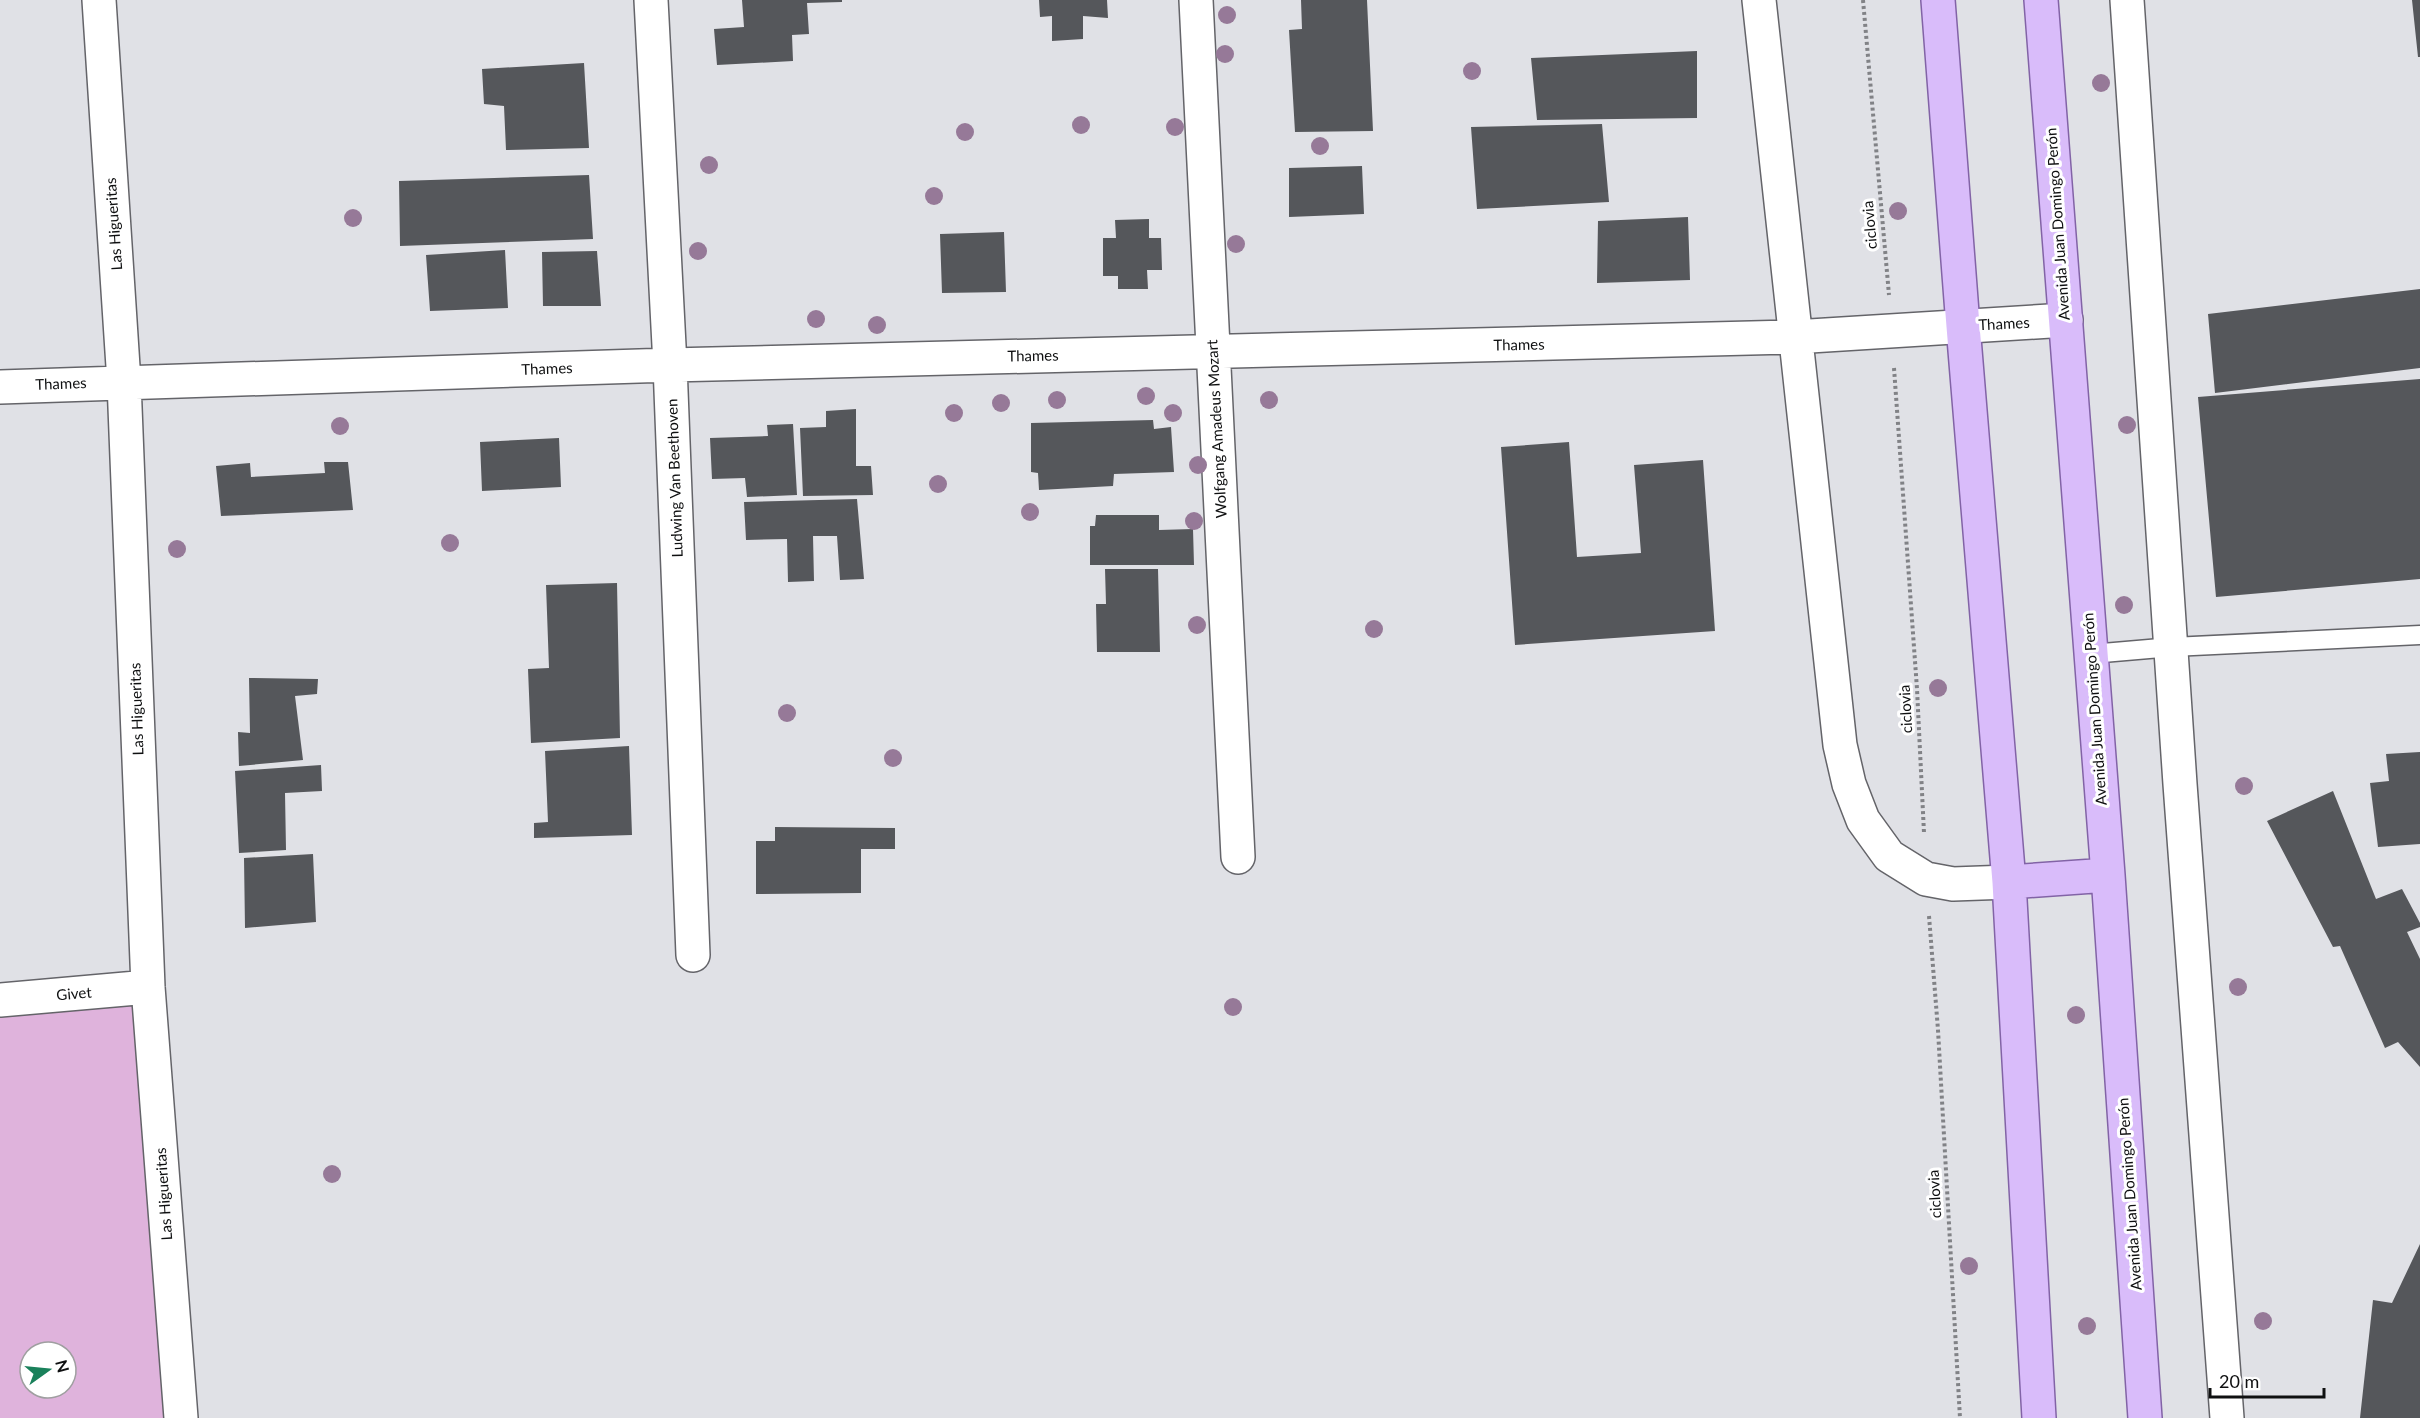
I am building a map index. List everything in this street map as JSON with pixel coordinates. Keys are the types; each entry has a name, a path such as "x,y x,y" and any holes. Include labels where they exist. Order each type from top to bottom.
{"main road":[{"path":"1938,0 2009,882 2039,1418"},
{"name":"Avenida Juan Domingo Perón","path":"2041,0 2108,875 2145,1418"},
{"path":"2009,882 2108,875"}],"street":[{"name":"Las Higueritas","path":"99,0 124,382 148,987 181,1418"},
{"name":"Ludwing Van Beethoven","path":"651,0 670,365 693,955"},
{"name":"Wolfgang Amadeus Mozart","path":"1196,0 1238,857"},
{"path":"1759,0 1840,745 1848,784 1863,820 1890,856 1926,879 1953,884 2009,882"},
{"path":"2127,0 2227,1418"},
{"name":"Thames","path":"0,387 670,365 1794,338 2066,320"},
{"name":"Givet","path":"0,1000 148,987"}],"lane":[{"path":"2091,654 2172,647 2420,635"}],"path":[{"name":"ciclovia","path":"1863,0 1892,331 1917,689 1926,879 1939,1041 1960,1418"}],"shaded area":[{"path":"148,987 181,1418 0,1418 0,1001"}],"building":[{"path":"742,0 842,0 842,2 807,3 809,34 792,35 793,61 717,65 714,29 744,27"},
{"path":"1039,0 1107,0 1108,18 1083,16 1083,39 1052,41 1052,16 1040,17"},
{"path":"1301,0 1367,0 1373,131 1295,132 1289,30 1302,29"},
{"path":"2412,0 2420,0 2420,57 2418,57"},
{"path":"1697,51 1697,118 1537,120 1531,58"},
{"path":"584,63 589,148 506,150 504,106 484,104 482,69"},
{"path":"1602,124 1609,202 1477,209 1471,127"},
{"path":"1362,166 1364,214 1289,217 1289,168"},
{"path":"589,175 593,239 400,246 399,181"},
{"path":"1688,217 1690,280 1597,283 1598,221"},
{"path":"1149,219 1149,238 1161,238 1162,270 1147,270 1148,289 1118,289 1118,276 1103,276 1103,238 1116,238 1115,220"},
{"path":"1004,232 1006,292 942,293 940,234"},
{"path":"505,250 508,308 430,311 426,255"},
{"path":"597,251 601,306 543,306 542,252"},
{"path":"2420,289 2420,368 2215,393 2208,314"},
{"path":"2420,379 2420,579 2216,597 2198,397"},
{"path":"856,409 856,466 871,466 873,495 803,496 800,428 826,427 826,411"},
{"path":"1153,420 1154,429 1171,427 1174,472 1114,474 1113,486 1039,490 1038,473 1031,472 1031,423"},
{"path":"793,424 797,495 747,497 745,478 712,479 710,438 768,436 767,425"},
{"path":"559,438 561,487 482,491 480,442"},
{"path":"1569,442 1577,557 1641,553 1634,465 1703,460 1715,631 1515,645 1501,447"},
{"path":"324,462 348,462 353,510 221,516 216,466 250,463 251,477 325,473"},
{"path":"857,499 864,579 840,580 837,536 813,536 814,581 788,582 787,539 746,540 744,502"},
{"path":"1096,515 1159,515 1159,530 1193,529 1194,565 1090,565 1090,526 1095,526"},
{"path":"1105,569 1158,569 1160,652 1097,652 1096,604 1106,604"},
{"path":"617,583 620,738 531,743 528,669 549,668 546,585"},
{"path":"249,678 318,679 317,694 295,696 303,760 239,766 238,732 250,733"},
{"path":"629,746 632,835 534,838 534,823 548,822 545,751"},
{"path":"2420,752 2420,844 2378,847 2370,783 2389,781 2386,754"},
{"path":"321,765 322,791 285,793 286,850 239,853 235,771"},
{"path":"2333,791 2376,899 2402,889 2420,923 2420,927 2407,932 2420,959 2420,1067 2398,1042 2385,1048 2340,946 2333,947 2267,821"},
{"path":"775,827 895,828 895,849 861,849 861,893 756,894 756,841 775,841"},
{"path":"313,854 316,922 245,928 244,858"},
{"path":"2420,1244 2420,1418 2360,1418 2373,1300 2392,1303"}]}
